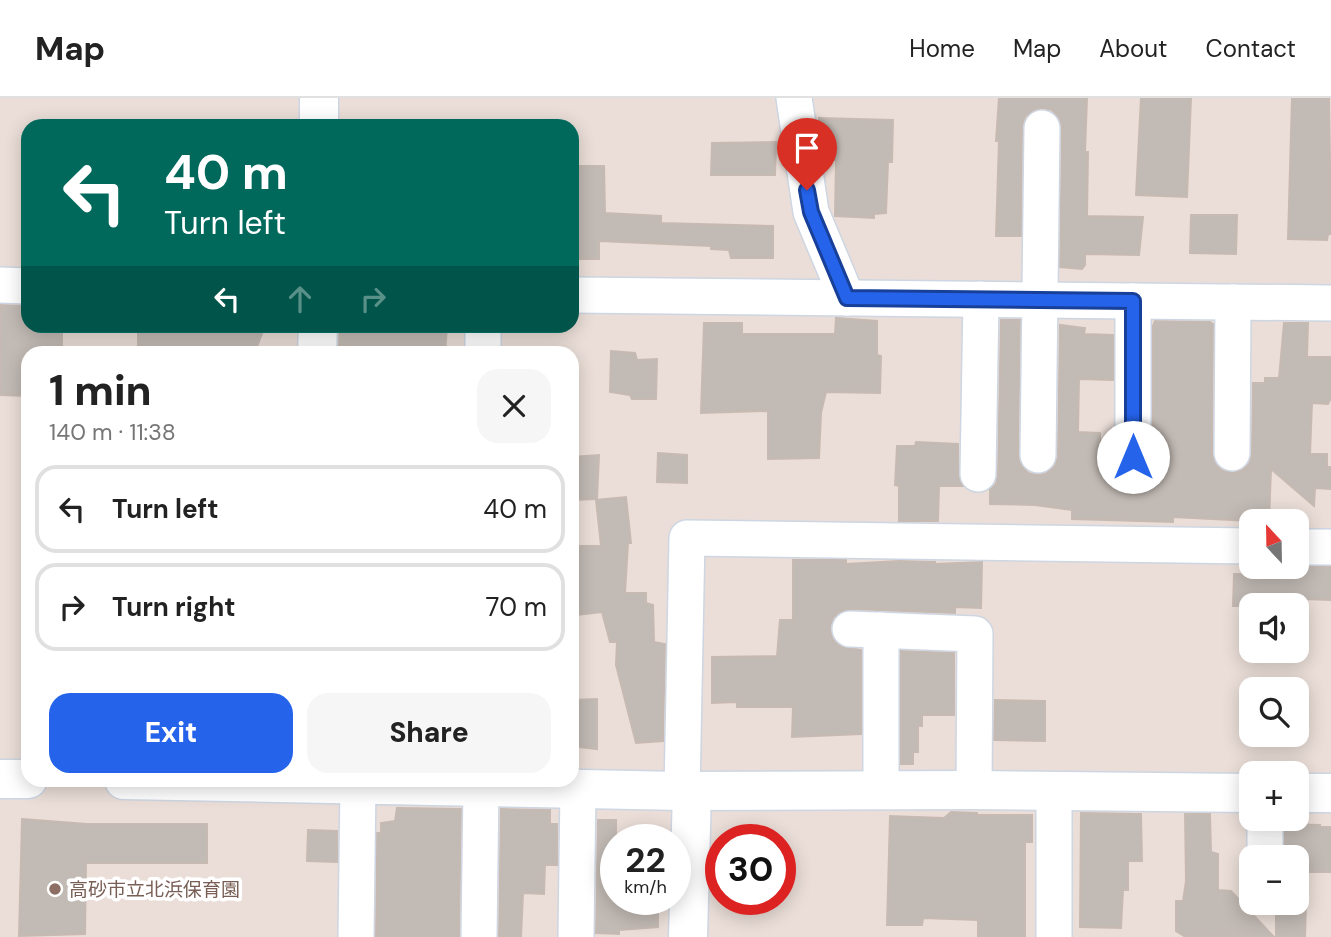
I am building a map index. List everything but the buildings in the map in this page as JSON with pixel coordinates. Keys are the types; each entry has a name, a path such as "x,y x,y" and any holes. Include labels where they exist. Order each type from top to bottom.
{"street":[{"path":"319,98 319,119"},
{"path":"794,98 811,212 847,298"},
{"path":"1038,455 1042,128"},
{"path":"0,285 21,286"},
{"path":"579,295 1331,303"},
{"path":"978,474 981,299"},
{"path":"1133,301 1133,457"},
{"path":"1232,453 1233,302"},
{"path":"688,937 687,538 1239,546"},
{"path":"1309,547 1331,547"},
{"path":"881,790 866,629 975,634 974,790"},
{"path":"0,779 21,779"},
{"path":"356,937 358,787"},
{"path":"479,937 481,787"},
{"path":"513,787 687,791 1239,793"},
{"path":"568,915 578,789"},
{"path":"1054,791 1054,937"},
{"path":"1309,793 1331,793"}],"place":[{"name":"高砂市立北浜保育園","path":"55,889"}],"route":[{"path":"807,190 811,212 847,298 1133,301 1133,457"}]}
